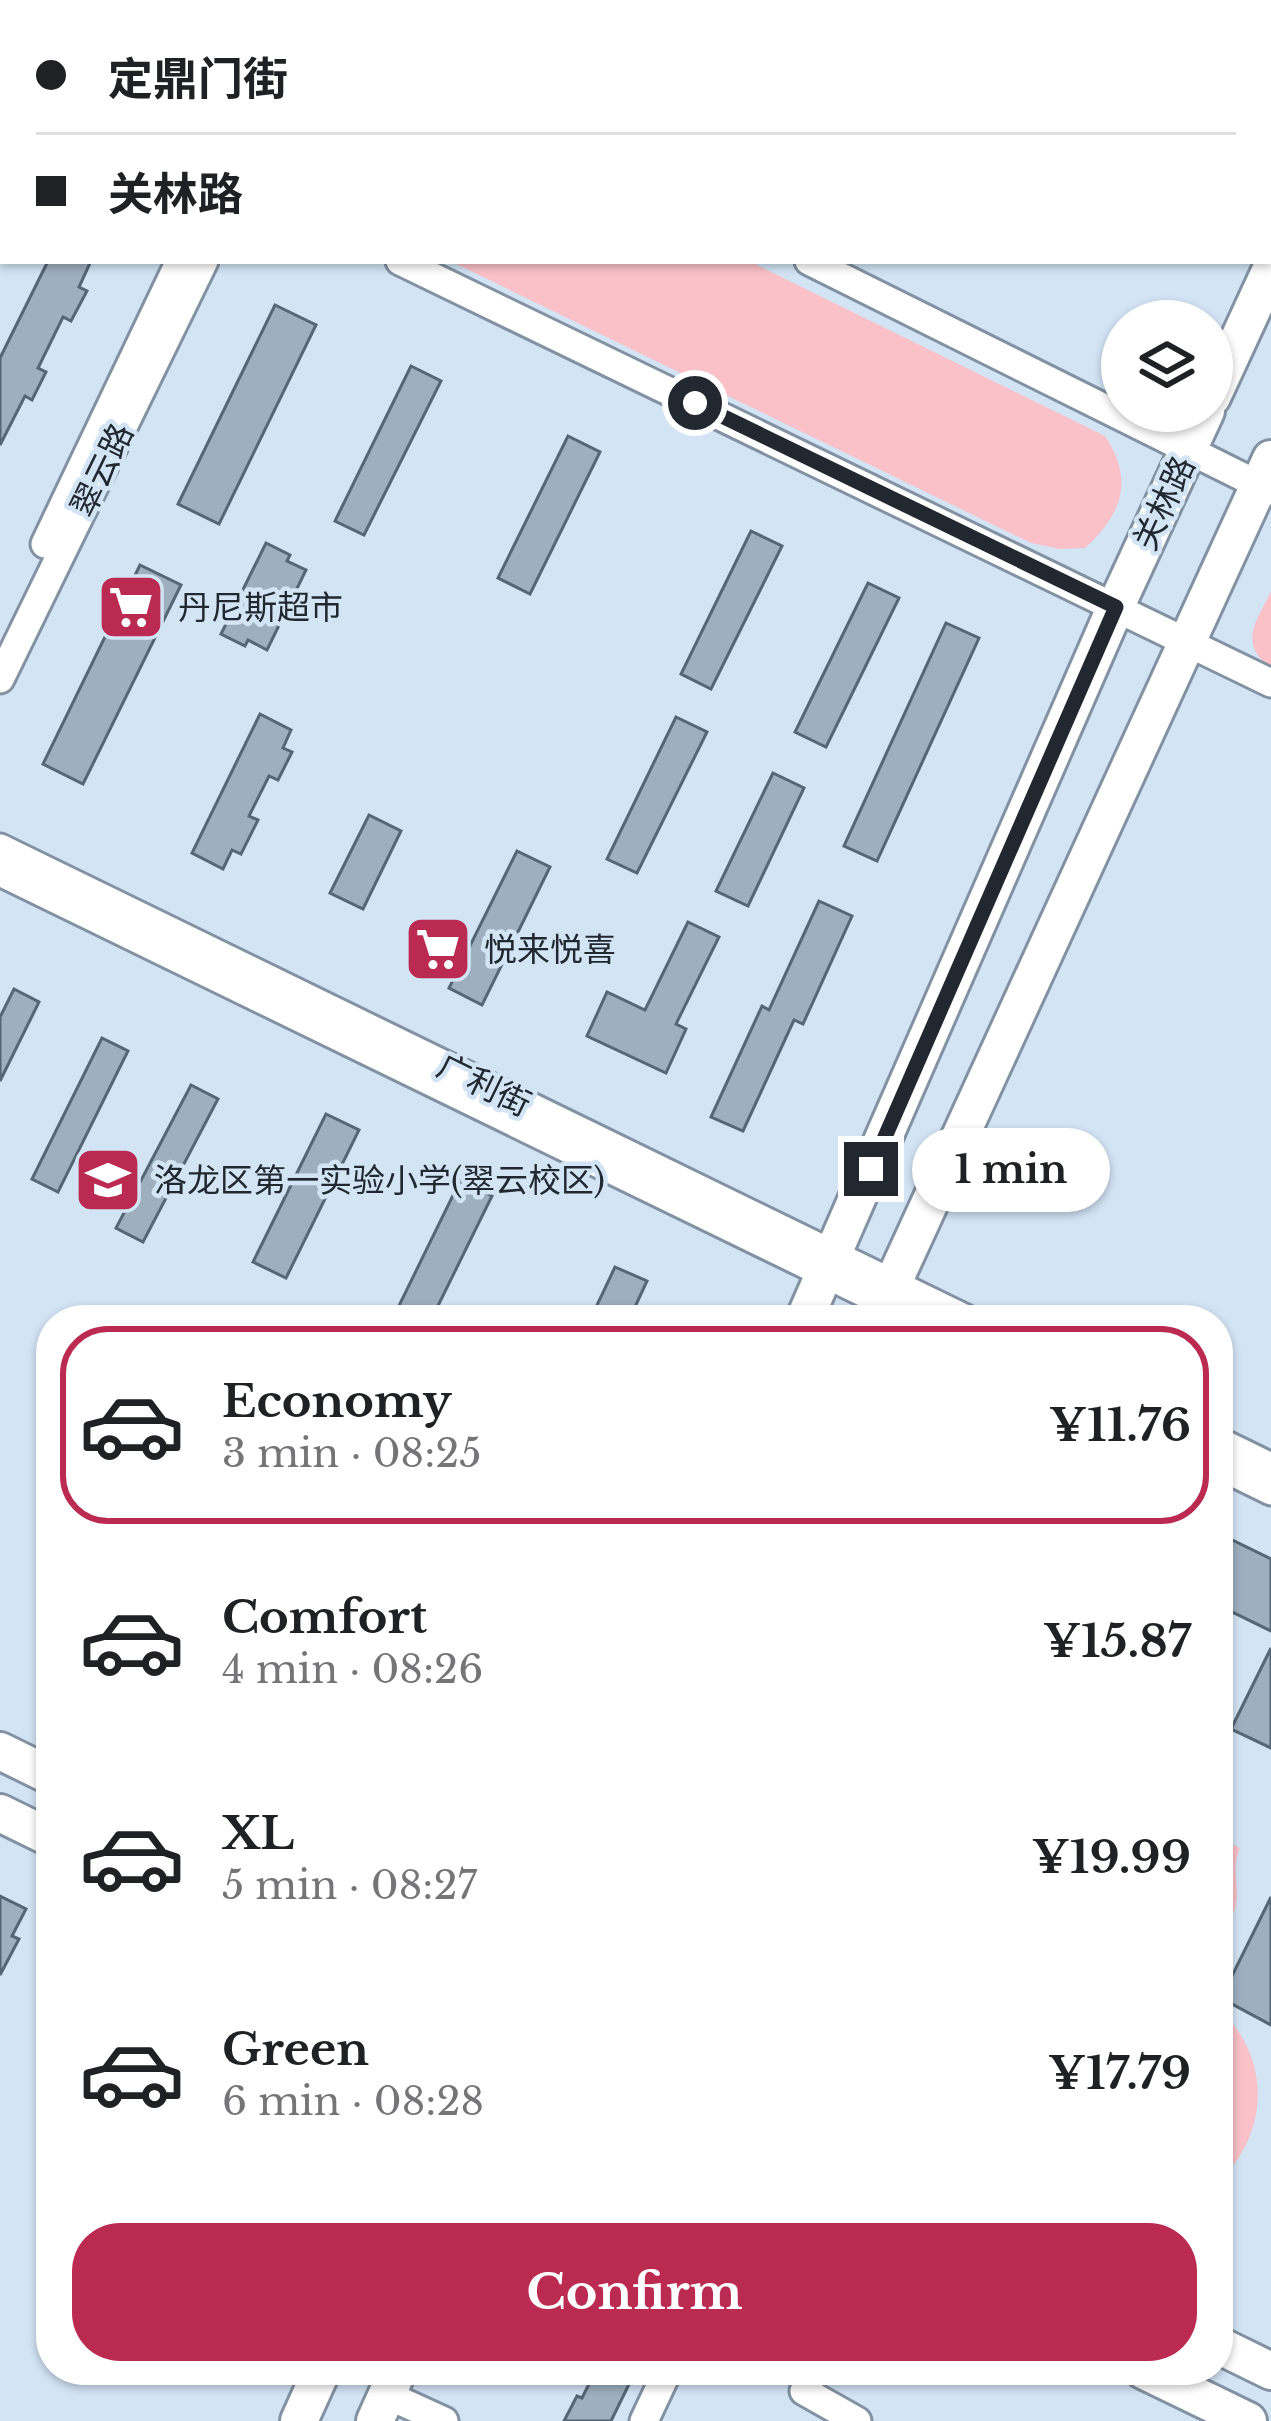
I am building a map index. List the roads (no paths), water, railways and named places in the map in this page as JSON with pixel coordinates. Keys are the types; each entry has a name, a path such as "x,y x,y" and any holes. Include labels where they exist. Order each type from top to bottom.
{"main road":[{"path":"1233,351 1271,269"},
{"name":"关林路","path":"811,1305 1196,432"},
{"path":"884,1302 1267,478"},
{"path":"0,1751 36,1769"},
{"path":"0,1813 36,1831"},
{"path":"1233,2352 1271,2371"},
{"path":"299,2421 315,2385"},
{"path":"1174,2385 1248,2421"}],"street":[{"name":"翠云路","path":"0,638 179,264"},
{"name":"翠云路","path":"0,679 203,264"},
{"path":"406,264 1271,683"},
{"path":"815,264 1188,450 1267,478"},
{"name":"广利街","path":"0,848 829,1265 884,1302"},
{"name":"广利街","path":"0,872 829,1265"},
{"path":"1233,1448 1271,1467"},
{"path":"1233,1472 1271,1491"},
{"path":"644,2421 661,2385"},
{"path":"807,2385 804,2391 857,2421"},
{"path":"387,2395 444,2421"}],"place":[{"name":"丹尼斯超市","path":"131,607"},
{"name":"悦来悦喜","path":"438,949"},
{"name":"洛龙区第一实验小学(翠云校区)","path":"108,1180"}]}
